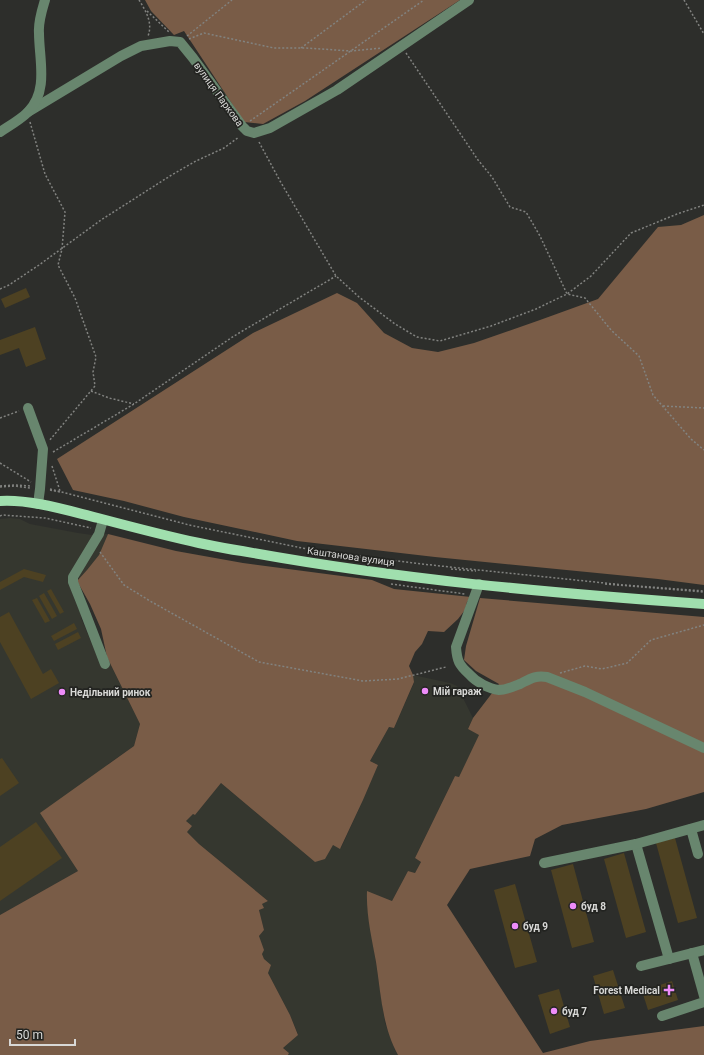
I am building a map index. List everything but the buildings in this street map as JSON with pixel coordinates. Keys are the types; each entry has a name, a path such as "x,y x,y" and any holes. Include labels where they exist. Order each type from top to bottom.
{"main road":[{"name":"Каштанова вулиця","path":"0,502 10,501 38,504 201,544 273,557 479,584 619,598 704,604"}],"street":[{"path":"28,112 36,102 41,88 42,76 39,32 40,19 45,0"},
{"name":"вулиця Паркова","path":"180,42 248,130 270,128 337,90 469,0"},
{"path":"0,132 28,112 111,62 141,46 170,41 180,42"},
{"path":"28,408 45,452 38,504"},
{"path":"103,520 99,534 72,577 72,582 83,606 105,664"},
{"path":"479,584 456,647 456,656 460,666 472,678 489,688 500,690 534,677 547,677 585,692 704,748"},
{"path":"544,863 636,844 704,825"},
{"path":"691,829 698,854"},
{"path":"636,844 669,959"},
{"path":"642,966 704,950"},
{"path":"692,953 704,996"},
{"path":"662,1016 704,1002"}],"path":[{"path":"140,0 150,23 149,33 141,46"},
{"path":"180,42 232,0"},
{"path":"301,48 366,0"},
{"path":"0,288 39,266 101,220 170,176 196,161 224,148 351,51 424,0"},
{"path":"684,0 704,34"},
{"path":"145,10 168,32"},
{"path":"180,42 204,33 274,48 351,51 401,46 478,160 492,177 510,207 526,212 540,236 567,294"},
{"path":"28,112 44,174 65,212 62,249 58,265 74,298 96,357 93,372 95,386 45,452"},
{"path":"248,130 336,276 359,297 400,327 417,337 440,341 499,323 536,309 567,294 591,276 631,233 677,214 704,205"},
{"path":"45,452 134,404 234,336 336,276"},
{"path":"567,294 585,298 611,330 639,356 653,395 691,439 704,450"},
{"path":"91,391 109,398 134,404"},
{"path":"662,406 704,408"},
{"path":"0,418 28,408"},
{"path":"50,462 60,491"},
{"path":"0,463 40,488 189,526 302,549 459,570 704,592"},
{"path":"0,486 15,485 60,491 189,525 302,548 459,568 704,592"},
{"path":"0,516 45,518 100,530"},
{"path":"93,543 124,585 259,662 363,681 398,680 446,667"},
{"path":"547,677 586,666 602,669 627,663 651,640 704,625"}],"shaded area":[{"path":"145,0 460,0 305,101 263,124 244,122 184,31 174,35 151,11"},
{"path":"704,215 704,585 297,541 184,517 124,501 73,490 57,459 253,333 337,293 357,303 384,333 412,348 438,352 474,343 598,299 658,227 681,225"},
{"name":"Недільний ринок","path":"0,519 20,519 30,524 78,533 92,535 94,533 108,534 99,555 87,570 77,581 68,580 75,601 82,614 81,618 99,661 107,657 140,724 134,746 108,764 78,871 0,915"},
{"path":"108,534 176,551 243,563 372,580 394,589 471,597 467,602 465,610 458,619 444,632 428,631 422,644 415,652 409,666 414,682 394,728 389,727 370,761 378,765 340,849 333,845 325,859 315,862 221,783 195,815 193,814 186,821 192,826 187,832 199,844 268,901 262,904 264,908 259,910 264,930 259,936 264,950 262,954 264,959 271,965 268,973 290,1015 298,1035 283,1048 289,1053 288,1055 0,1055 0,915 78,871 40,813 134,746 140,724 107,657 101,629 90,604 77,581 99,555"},
{"path":"480,598 704,617 704,792 646,809 562,825 535,839 530,856 470,869 447,905 543,1053 590,1041 704,1026 704,1055 398,1055 385,1021 368,918 367,891 392,901 408,871 415,873 421,862 415,858 455,776 459,777 479,735 468,729 473,718 499,684 476,671 464,660 466,646"},
{"path":"413,675 450,683 457,686 473,718 468,729 480,735 459,777 455,776 415,858 421,862 415,873 408,871 392,901 367,892 367,904 385,1023 398,1055 288,1055 289,1053 283,1048 298,1034 290,1015 268,973 262,954 259,936 264,930 259,910 262,904 268,901 199,844 187,832 186,821 193,814 195,815 221,783 315,862 333,845 341,848 378,765 370,761 389,727 394,728 414,683"}],"place":[{"name":"Мій гараж","path":"425,691"},
{"name":"Недільний ринок","path":"62,692"},
{"name":"буд 8","path":"573,906"},
{"name":"буд 9","path":"515,926"},
{"name":"Forest Medical","path":"669,990"},
{"name":"буд 7","path":"554,1011"}]}
